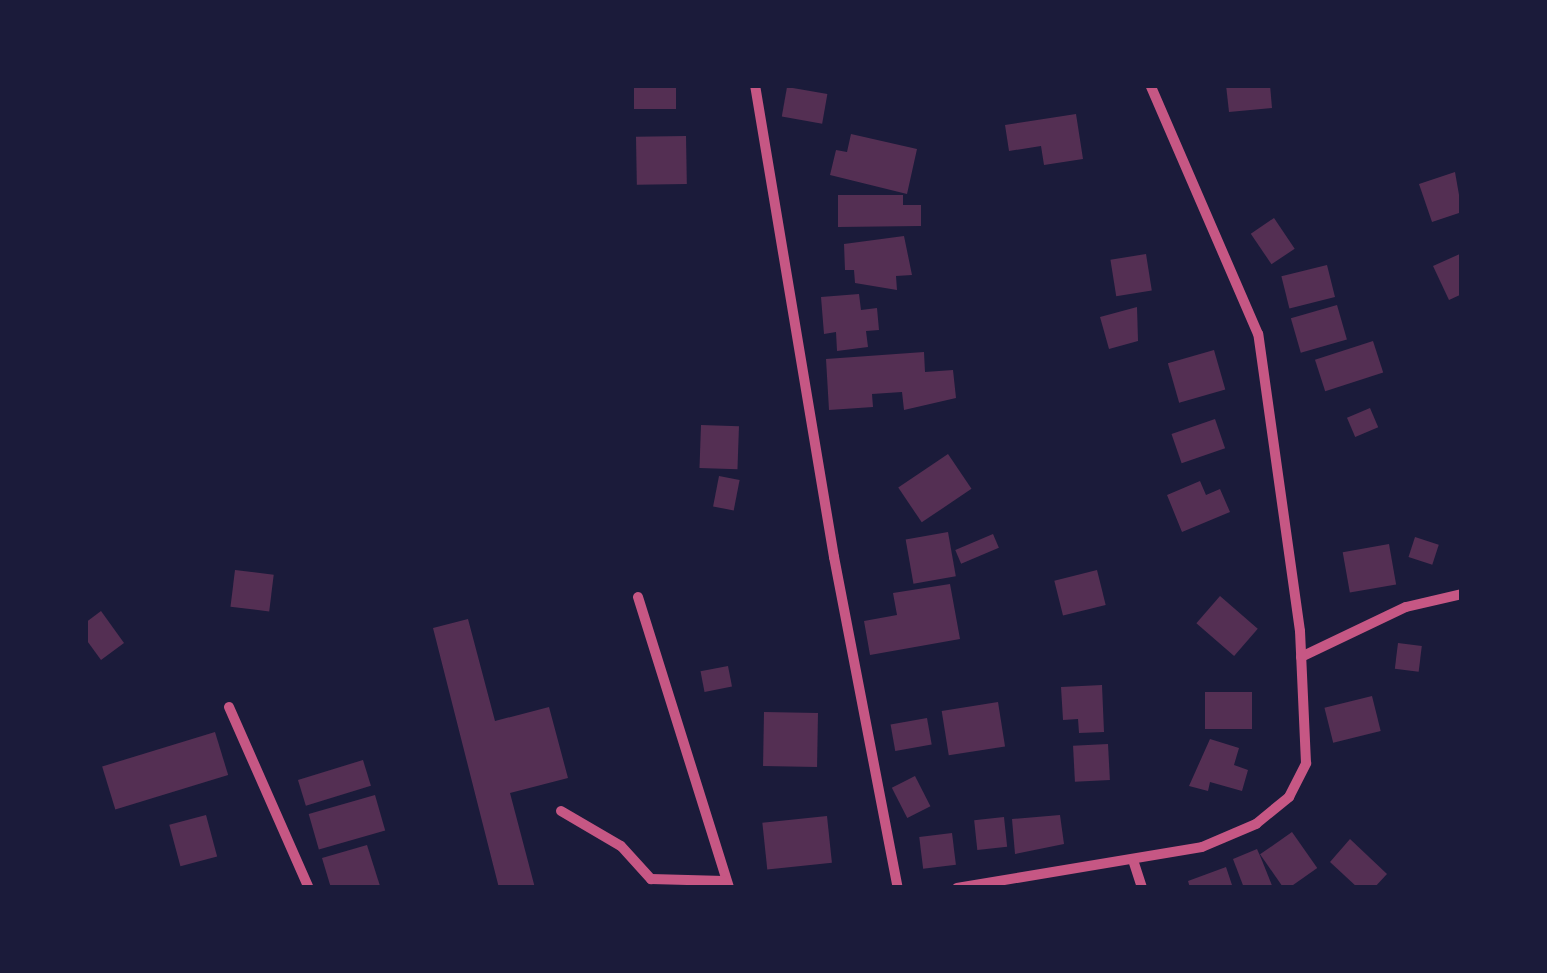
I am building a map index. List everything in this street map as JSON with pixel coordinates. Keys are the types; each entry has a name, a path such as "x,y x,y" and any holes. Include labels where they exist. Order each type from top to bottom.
{"street":[{"path":"755,85 834,557 898,888"},
{"path":"957,888 1134,863 1238,832 1289,798 1306,763 1300,657 1258,334 1150,85"},
{"path":"1300,657 1406,607 1462,594"},
{"path":"561,811 622,846 651,878 727,884 638,596"},
{"path":"229,707 309,888"},
{"path":"1134,863 1142,888"}],"building":[{"path":"634,85 676,85 676,109 634,109"},
{"path":"1226,85 1270,85 1272,108 1229,112"},
{"path":"787,87 827,94 822,124 782,117"},
{"path":"1076,114 1083,159 1044,165 1041,146 1009,151 1005,125"},
{"path":"851,134 917,149 907,194 830,175 836,150 847,152"},
{"path":"686,136 687,184 637,185 636,137"},
{"path":"1455,172 1462,212 1432,222 1419,184"},
{"path":"838,195 903,195 903,205 921,205 921,226 838,227"},
{"path":"1274,218 1295,249 1271,264 1251,234"},
{"path":"904,236 912,275 896,276 897,290 855,283 854,270 845,270 844,244"},
{"path":"1462,253 1462,294 1449,300 1433,266"},
{"path":"1146,254 1152,291 1116,296 1110,260"},
{"path":"1327,265 1335,297 1289,308 1281,276"},
{"path":"859,294 861,310 877,308 879,330 866,331 868,347 837,351 836,332 824,334 821,297"},
{"path":"1337,305 1347,340 1301,353 1291,318"},
{"path":"1137,307 1138,341 1109,349 1100,317"},
{"path":"1373,341 1383,372 1325,391 1315,360"},
{"path":"1214,350 1225,389 1179,403 1168,363"},
{"path":"924,352 925,372 953,370 956,398 904,410 902,392 872,394 873,407 829,410 826,359"},
{"path":"1370,408 1378,427 1355,437 1347,418"},
{"path":"1215,419 1225,448 1182,463 1172,434"},
{"path":"701,425 739,426 737,469 699,468"},
{"path":"948,454 971,489 922,522 898,488"},
{"path":"719,476 740,480 734,510 713,506"},
{"path":"1200,481 1206,495 1220,489 1230,512 1182,532 1167,495"},
{"path":"948,532 956,576 913,584 906,539"},
{"path":"993,534 999,548 961,564 955,550"},
{"path":"1415,537 1439,545 1432,565 1409,557"},
{"path":"1389,544 1396,584 1350,593 1343,552"},
{"path":"235,570 274,575 269,611 230,607"},
{"path":"1097,570 1106,605 1063,616 1054,581"},
{"path":"950,584 960,639 870,655 864,621 897,615 893,593"},
{"path":"1220,596 1258,629 1234,656 1196,623"},
{"path":"101,611 124,643 101,660 85,638 85,623"},
{"path":"468,619 495,721 549,707 568,778 510,793 535,888 499,888 433,628"},
{"path":"1398,643 1422,646 1419,672 1395,669"},
{"path":"728,666 732,687 705,692 701,671"},
{"path":"1102,685 1104,732 1079,733 1078,719 1063,720 1061,687"},
{"path":"1205,692 1252,692 1252,729 1205,729"},
{"path":"1372,696 1381,731 1333,743 1324,708"},
{"path":"998,702 1005,746 949,755 942,711"},
{"path":"764,712 818,713 817,767 763,766"},
{"path":"927,718 932,745 895,751 891,724"},
{"path":"215,732 228,775 115,810 102,766"},
{"path":"1210,739 1239,748 1234,765 1248,770 1242,791 1210,782 1208,791 1189,786"},
{"path":"1108,744 1110,780 1075,782 1073,746"},
{"path":"363,760 371,786 306,806 298,780"},
{"path":"915,776 930,806 907,818 892,788"},
{"path":"375,795 385,831 319,850 309,814"},
{"path":"206,815 217,857 180,866 169,825"},
{"path":"1060,815 1064,844 1015,854 1012,819"},
{"path":"827,816 832,863 767,870 762,823"},
{"path":"1004,817 1007,847 977,850 974,820"},
{"path":"1292,832 1317,868 1284,888 1260,854"},
{"path":"952,833 956,865 923,869 919,837"},
{"path":"1350,839 1387,874 1374,888 1358,888 1330,862"},
{"path":"367,845 380,886 331,888 322,858"},
{"path":"1257,849 1273,888 1244,888 1233,859"},
{"path":"1226,867 1233,888 1190,888 1188,881"}]}
